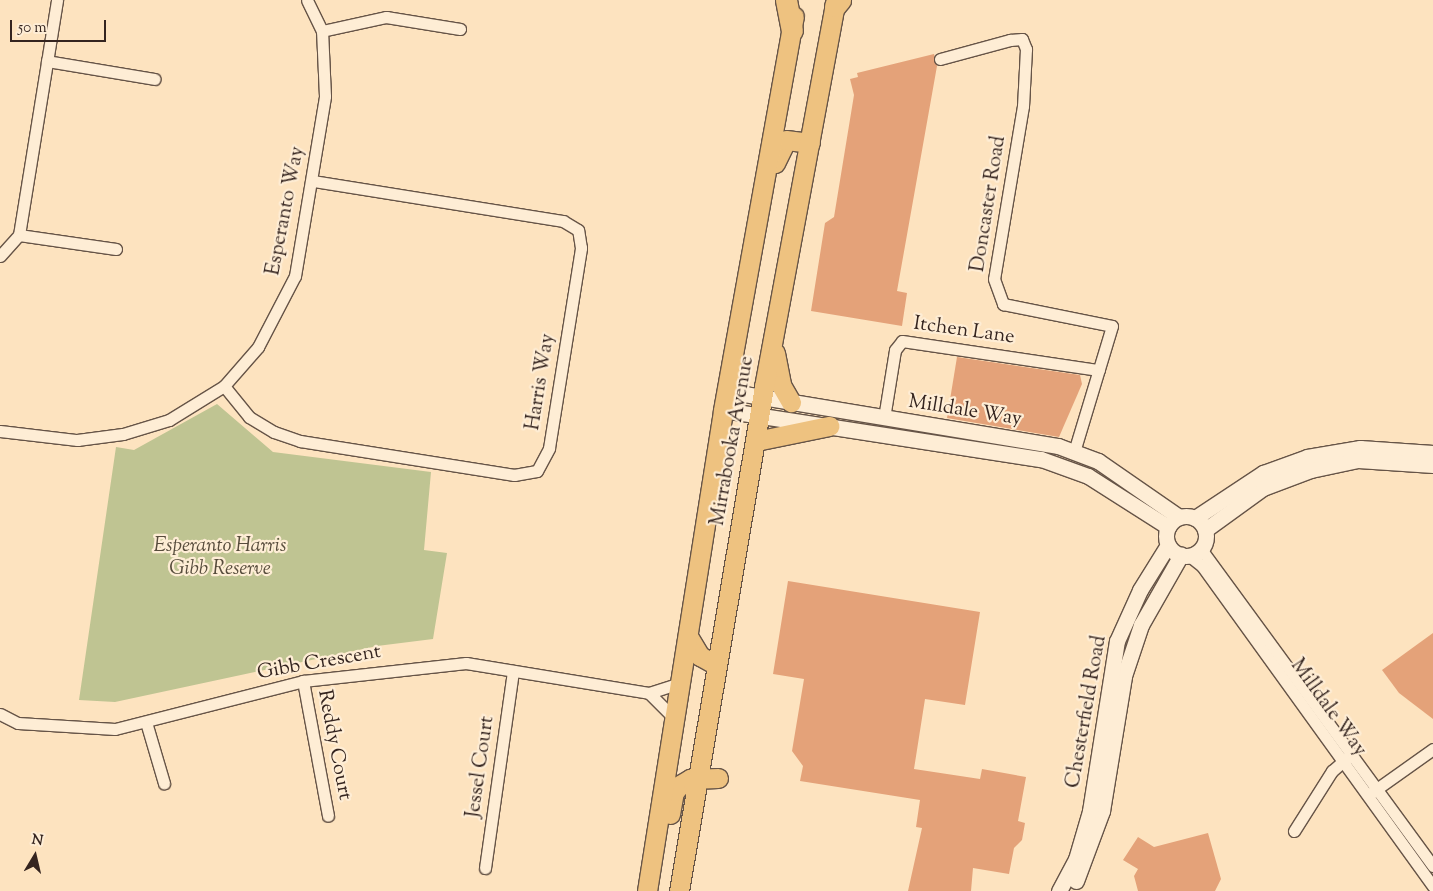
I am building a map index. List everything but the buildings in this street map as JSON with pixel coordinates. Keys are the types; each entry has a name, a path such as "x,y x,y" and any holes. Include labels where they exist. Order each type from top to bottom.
{"highway":[{"path":"786,0 792,30"}],"main road":[{"name":"Mirrabooka Avenue","path":"648,891 679,683 689,638 725,400 796,0"},
{"name":"Mirrabooka Avenue","path":"679,891 716,665 774,337 837,2"},
{"path":"756,224 781,144 793,139 810,143"},
{"path":"774,337 781,385 791,402"},
{"path":"756,441 829,426"},
{"path":"689,638 700,656 716,665"},
{"path":"652,867 666,836 674,792 697,778 718,778"}],"street":[{"path":"0,256 19,235 58,0"},
{"name":"Esperanto Way","path":"0,431 76,440 123,434 169,420 224,386 258,347 279,314 295,276 313,181 325,96 322,31 307,0"},
{"path":"322,31 386,17 460,29"},
{"name":"Doncaster Road","path":"940,59 1022,39 1026,49 1023,106 994,279 997,295 1003,304 1112,326 1074,452"},
{"path":"47,62 155,78"},
{"name":"Harris Way","path":"224,386 249,417 274,432 300,441 514,475 537,471 549,448 581,248 578,230 563,222 313,181"},
{"path":"19,235 116,249"},
{"name":"Itchen Lane","path":"884,418 895,350 902,341 1099,370"},
{"name":"Milldale Way","path":"725,400 762,406 829,426 1041,459 1088,476 1174,522"},
{"name":"Milldale Way","path":"762,406 791,402 1074,452 1098,460 1174,522"},
{"path":"1190,553 1168,545 1174,522 1200,524 1231,492 1286,471 1360,448 1433,453"},
{"path":"1286,471 1358,460 1433,465"},
{"name":"Chesterfield Road","path":"1070,891 1086,861 1102,812 1124,676 1141,625 1190,553 1200,524"},
{"name":"Chesterfield Road","path":"1059,891 1076,859 1090,810 1117,642 1140,590 1168,545"},
{"name":"Milldale Way","path":"1190,553 1352,754 1433,866"},
{"name":"Milldale Way","path":"1190,553 1202,566 1433,886"},
{"name":"Gibb Crescent","path":"0,714 18,723 115,729 303,681 466,664 649,693 679,683"},
{"name":"Jessel Court","path":"485,868 513,671"},
{"name":"Reddy Court","path":"303,681 328,816"},
{"path":"649,693 674,718"},
{"path":"146,722 164,783"},
{"path":"1368,796 1433,749"},
{"path":"1294,831 1342,760 1352,754"}],"green space":[{"name":"Esperanto Harris Gibb Reserve","path":"217,404 273,452 431,472 424,550 447,553 433,639 377,646 115,702 79,700 116,447 134,450"}]}
